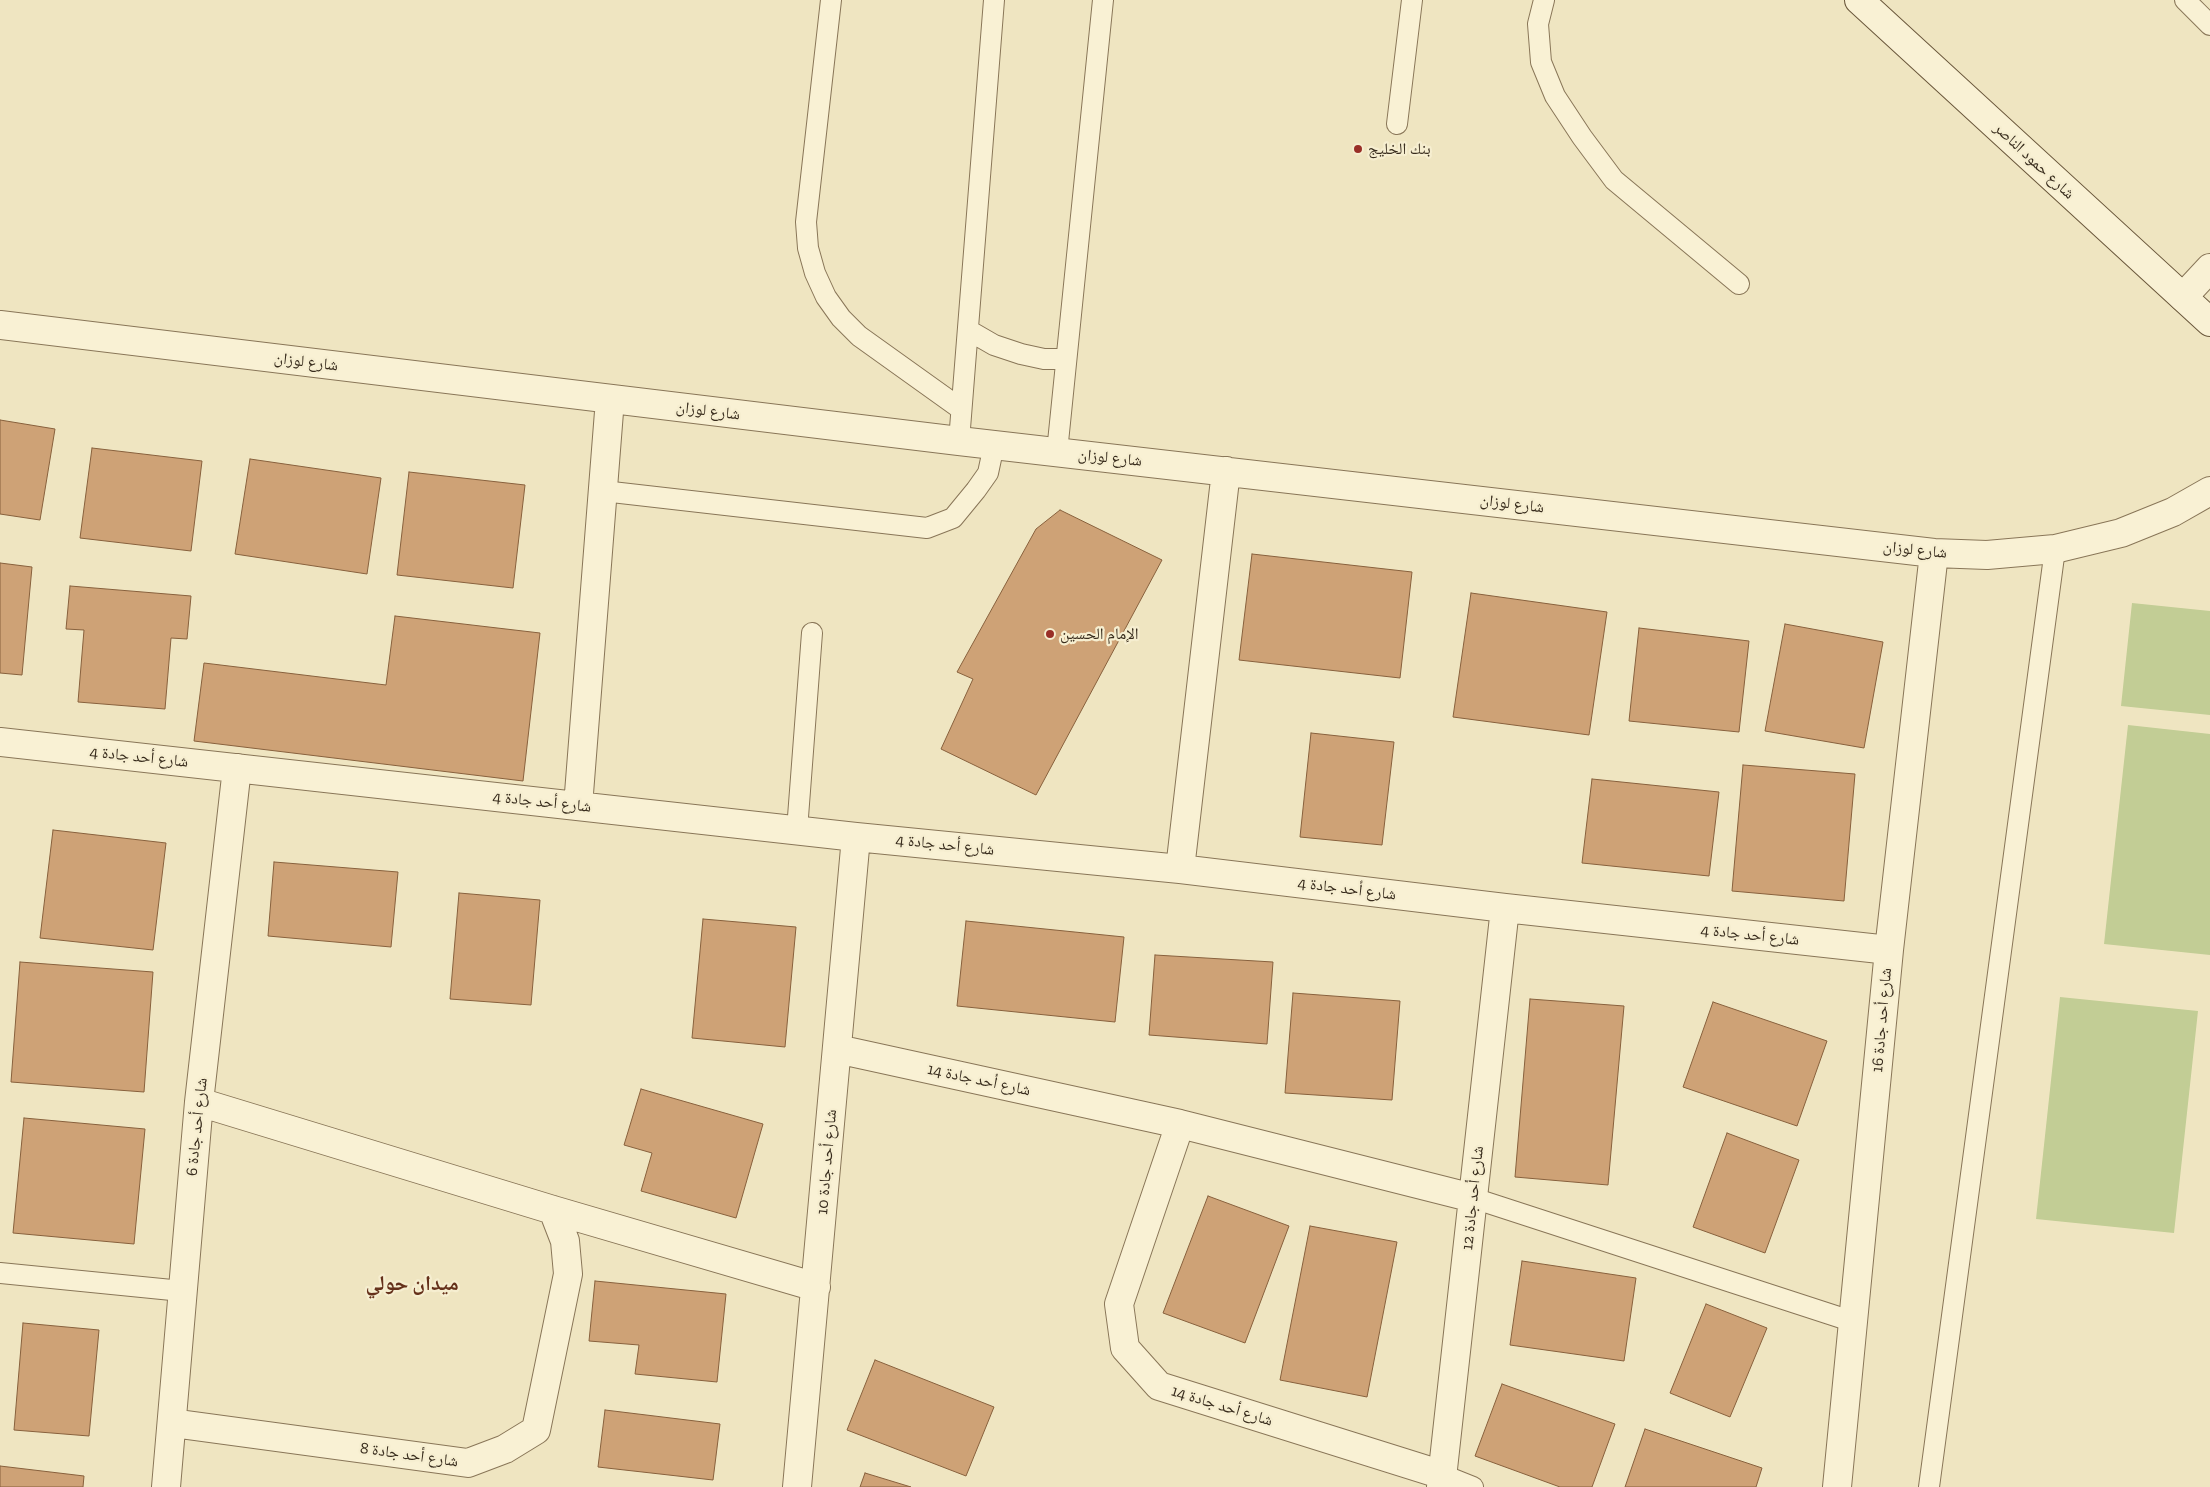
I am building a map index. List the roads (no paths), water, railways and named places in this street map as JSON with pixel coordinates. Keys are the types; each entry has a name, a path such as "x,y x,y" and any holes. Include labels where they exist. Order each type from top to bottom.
{"street":[{"name":"شارع حمود الناصر","path":"1859,0 2210,322"},
{"path":"2183,297 2210,268"},
{"name":"شارع لوزان","path":"0,325 959,441 1934,553 1987,556 2055,549 2121,533 2173,512 2210,490"},
{"path":"578,806 610,399"},
{"path":"1180,869 1226,471"},
{"name":"شارع أحد جادة 16","path":"1837,1487 1889,950 1934,553"},
{"name":"شارع أحد جادة 4","path":"0,742 797,830 1180,869 1504,908 1889,950"},
{"name":"شارع أحد جادة 6","path":"166,1487 199,1102 236,768"},
{"name":"شارع أحد جادة 10","path":"798,1487 856,836"},
{"name":"شارع أحد جادة 12","path":"1442,1481 1504,908"},
{"name":"شارع أحد جادة 14","path":"837,1049 1180,1124 1473,1198"},
{"path":"199,1102 552,1210 816,1286"},
{"name":"شارع أحد جادة 14","path":"1180,1124 1118,1304 1125,1348 1159,1386 1442,1481"},
{"name":"شارع أحد جادة 8","path":"172,1423 468,1464 505,1449 536,1430 568,1274 565,1241 552,1210"}],"lane":[{"path":"831,0 808,196 808,239 815,273 836,311 859,336 962,409"},
{"path":"959,441 994,0"},
{"path":"1057,452 1103,0"},
{"path":"1397,124 1412,0"},
{"path":"1544,0 1538,24 1541,62 1555,96 1582,137 1614,180 1740,284"},
{"path":"2185,0 2210,25"},
{"path":"968,330 994,345 1022,354 1044,359 1066,359"},
{"path":"603,491 927,528 953,518 976,490 988,473 994,445"},
{"path":"1929,1487 2055,549"},
{"path":"797,830 812,633"},
{"path":"1473,1198 1854,1322"},
{"path":"0,1273 182,1291"},
{"path":"1442,1481 1473,1487"}],"place":[{"name":"بنك الخليج","path":"1358,149"},
{"name":"الإمام الحسين","path":"1050,634"}],"district":[{"name":"ميدان حولي","path":"412,1284"}]}
